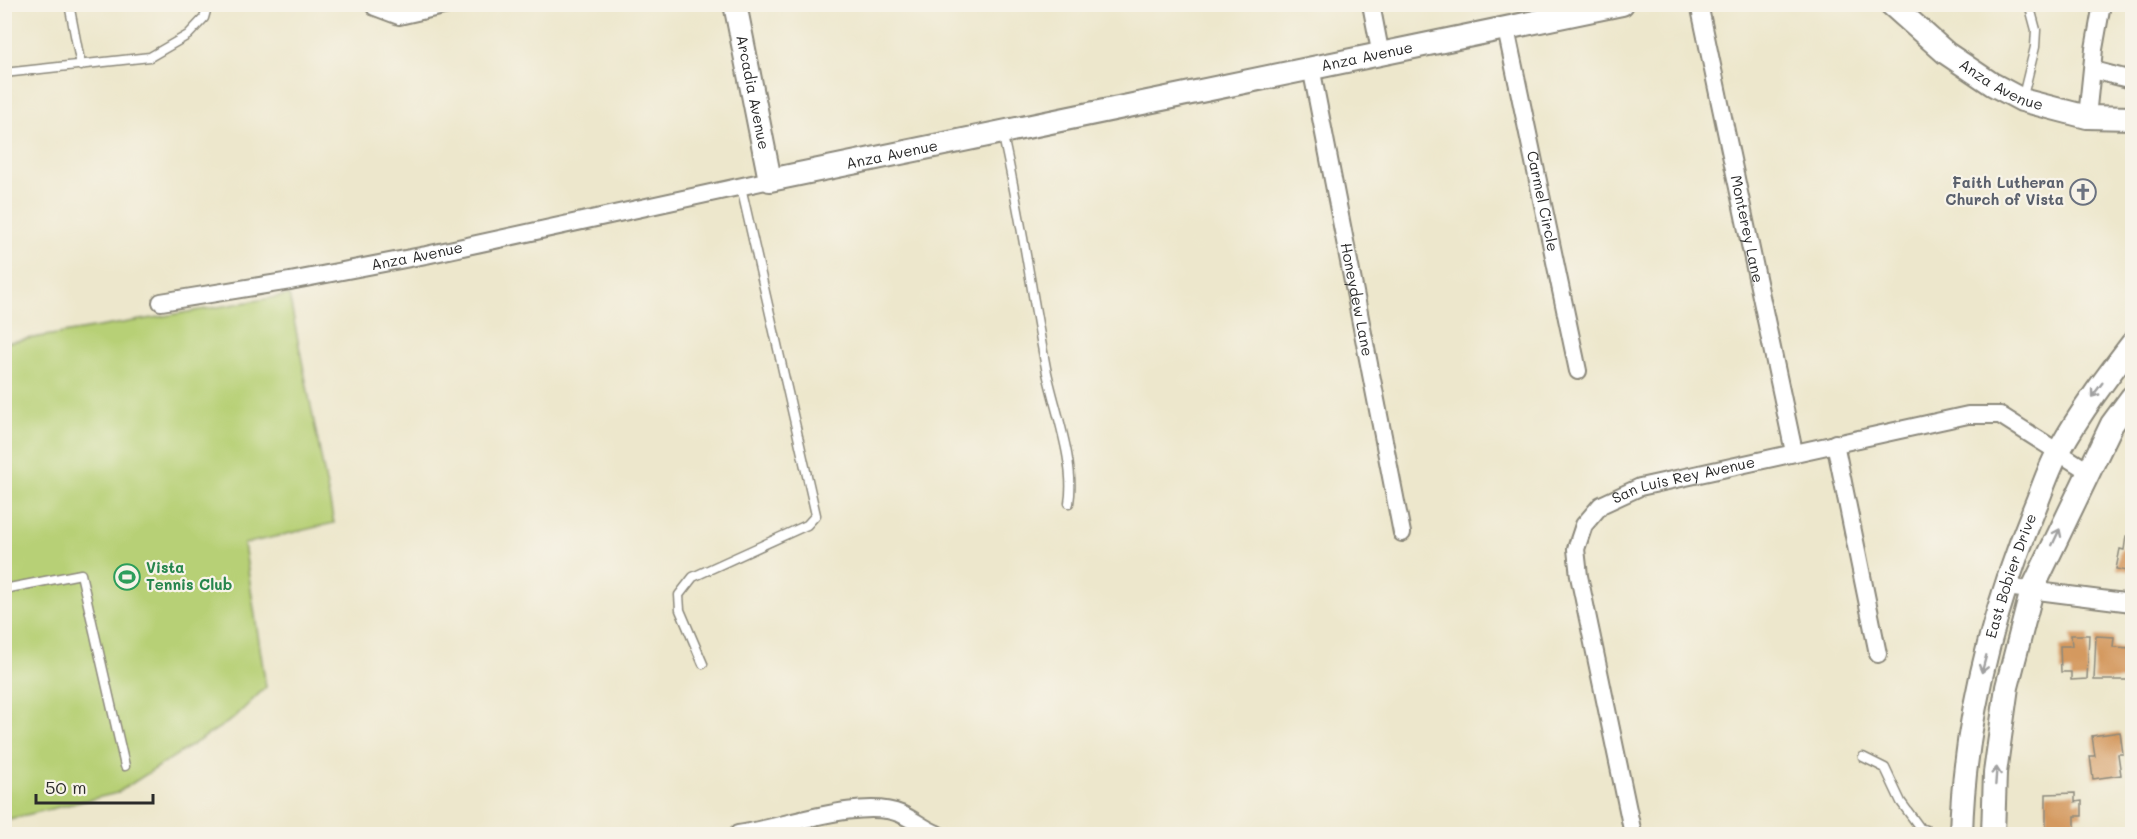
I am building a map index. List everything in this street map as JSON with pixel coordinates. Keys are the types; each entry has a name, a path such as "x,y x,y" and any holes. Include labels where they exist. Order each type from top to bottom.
{"street":[{"path":"374,4 375,7 399,16 452,4"},
{"name":"Arcadia Avenue","path":"735,4 770,180"},
{"path":"1371,4 1381,56"},
{"name":"Anza Avenue","path":"161,302 290,281 426,255 770,180 1311,67 1381,56 1622,4"},
{"name":"Monterey Lane","path":"1699,4 1794,452"},
{"name":"Anza Avenue","path":"1891,4 1946,53 1992,84 2022,100 2087,117 2133,118"},
{"path":"2087,117 2094,49 2102,4"},
{"name":"Carmel Circle","path":"1506,29 1578,371"},
{"name":"Honeydew Lane","path":"1311,67 1402,533"},
{"path":"2093,70 2133,80"},
{"name":"East Bobier Drive","path":"1961,834 1968,757 1980,681 2006,587 2058,451 2091,397 2133,344"},
{"name":"East Bobier Drive","path":"1993,834 1995,773 2007,687 2032,590 2112,424 2133,397"},
{"name":"San Luis Rey Avenue","path":"1633,834 1579,576 1576,549 1584,525 1601,505 1640,487 1968,415 2000,415 2088,471"},
{"path":"1835,443 1878,654"},
{"path":"2006,587 2133,603"},
{"path":"738,834 764,831 841,811 868,809 900,814 924,833"}],"lane":[{"path":"69,4 81,66"},
{"path":"4,73 150,57 188,35 204,18 208,4"},
{"path":"2022,100 2035,47 2036,30 2029,4"},
{"path":"1002,132 1012,175 1046,368 1072,486 1069,503"},
{"path":"704,664 680,610 679,595 693,577 807,525 816,515 741,187"},
{"path":"4,589 81,574 125,766"},
{"path":"1863,757 1886,768 1901,802 1920,828 1936,834"}],"green space":[{"name":"Vista Tennis Club","path":"289,295 334,523 244,544 266,687 233,719 117,793 5,820 4,343"}],"building":[{"path":"2126,536 2132,537 2132,572 2116,569 2120,549 2124,550"},
{"path":"2071,635 2089,635 2087,679 2071,680 2071,672 2061,672 2060,646 2072,646"},
{"path":"2096,636 2114,637 2113,647 2132,648 2132,680 2094,680"},
{"path":"2120,732 2123,754 2118,754 2121,775 2093,779 2090,756 2095,756 2092,736"},
{"path":"2075,793 2075,802 2082,801 2082,816 2075,816 2075,834 2046,833 2046,794"}],"place":[{"name":"Faith Lutheran Church of Vista","path":"2083,192"},
{"name":"Vista Tennis Club","path":"127,577"}]}
